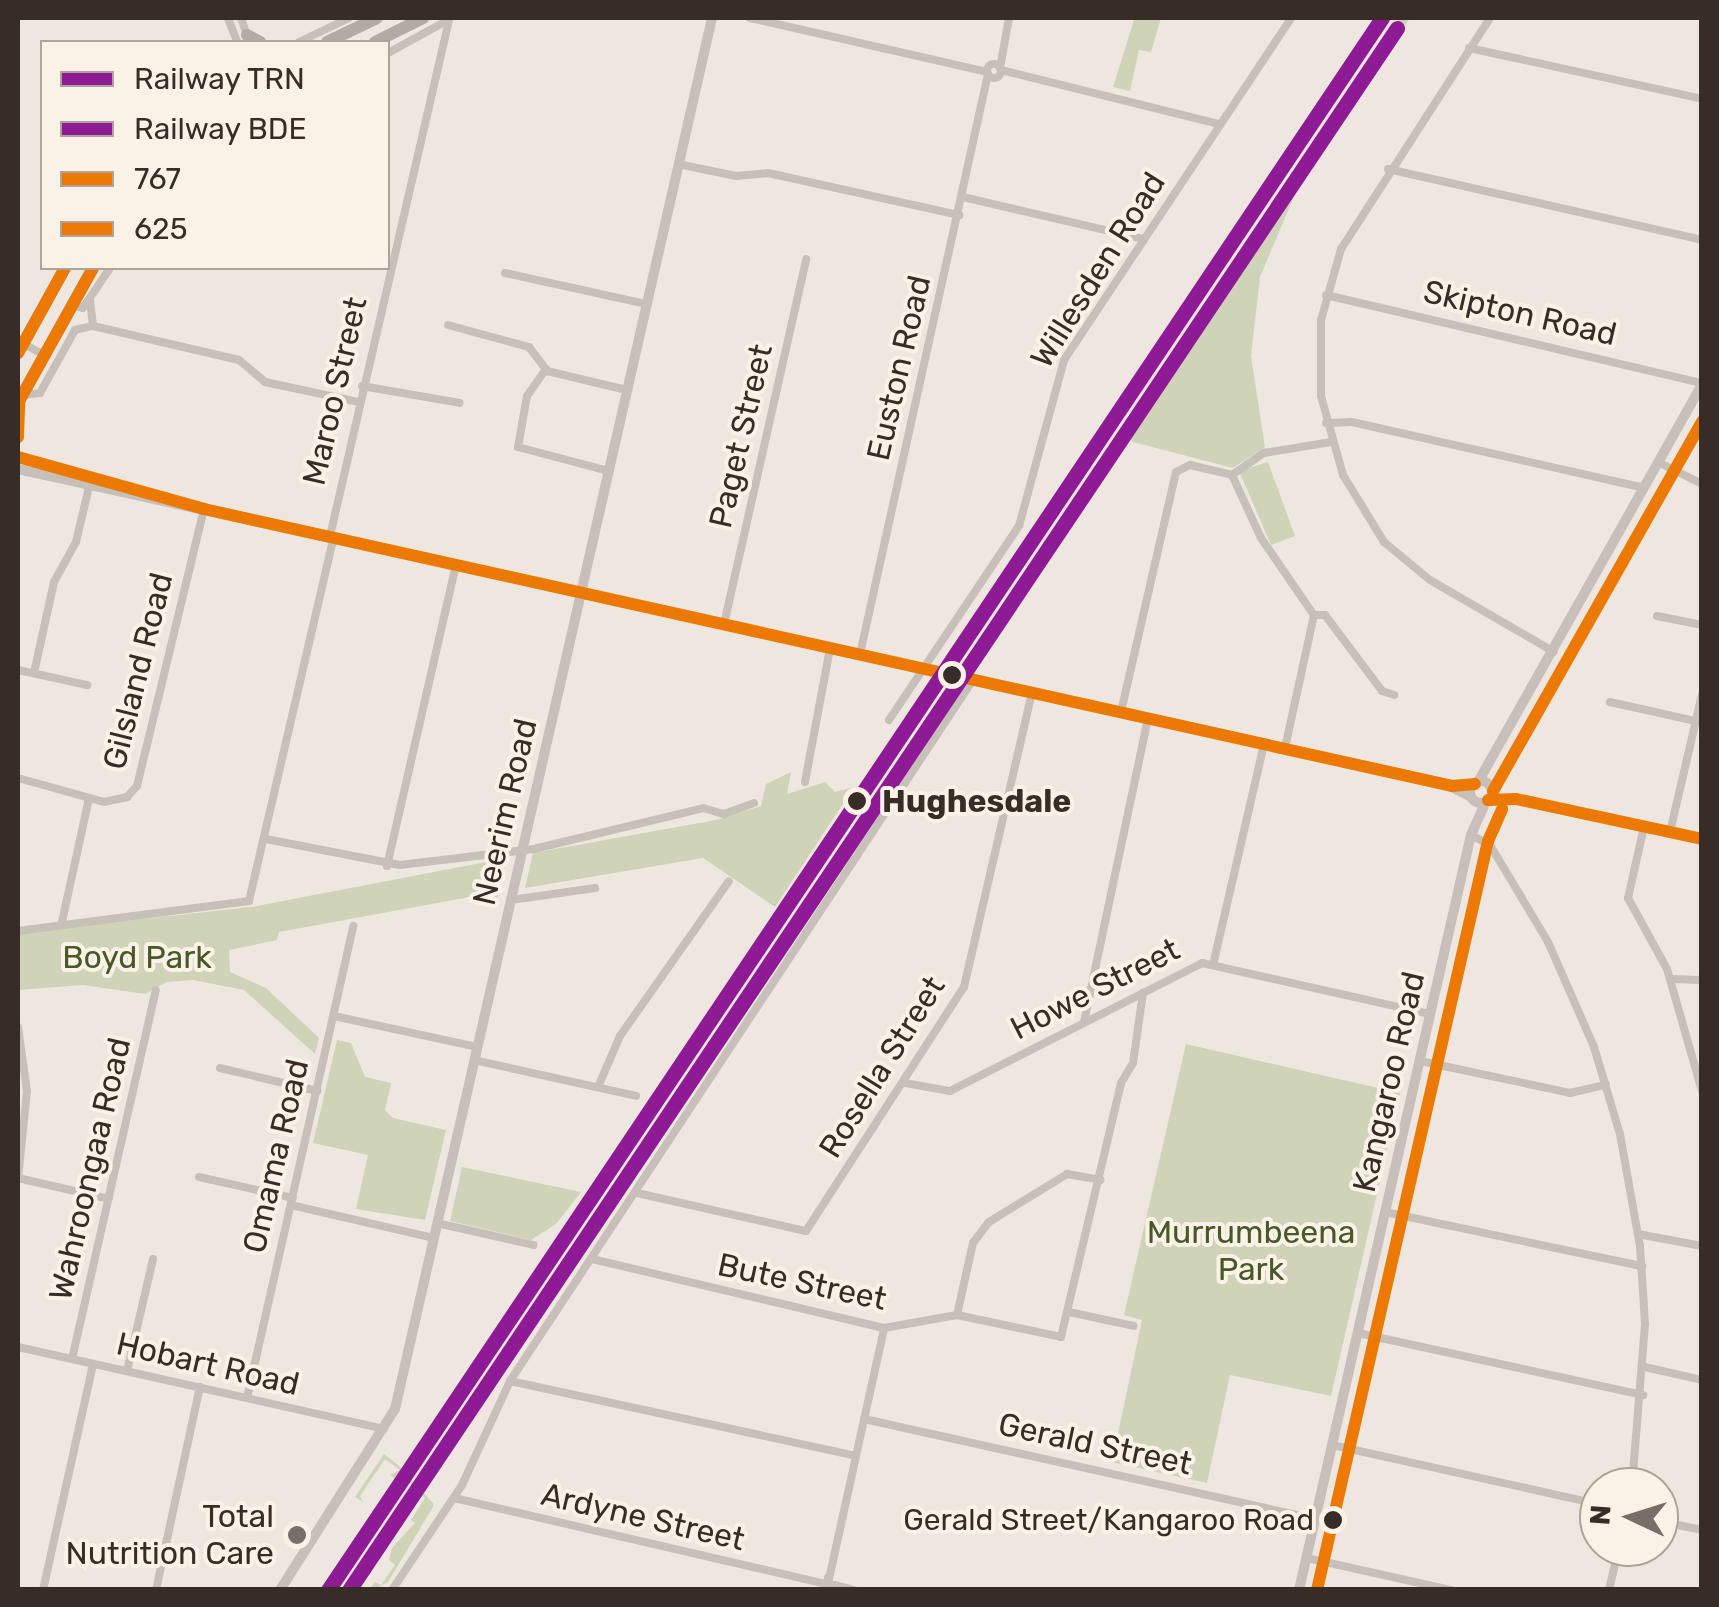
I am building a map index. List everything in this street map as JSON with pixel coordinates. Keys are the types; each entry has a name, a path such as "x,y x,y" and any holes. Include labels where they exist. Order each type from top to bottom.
{"highway":[{"path":"332,40 378,18"},
{"path":"379,40 418,20"},
{"path":"18,348 24,325 64,270"},
{"path":"20,400 92,270"}],"street":[{"path":"228,18 247,40"},
{"path":"304,40 349,18"},
{"name":"Neerim Road","path":"280,1590 387,1430 712,18"},
{"path":"750,18 1220,124"},
{"name":"Euston Road","path":"860,654 1008,18"},
{"name":"Willesden Road","path":"888,720 928,669 1018,526 1057,373 1291,18"},
{"path":"1490,18 1345,240 1326,295 1318,354 1331,442 1384,542 1430,580 1554,652"},
{"path":"390,52 450,19"},
{"name":"Maroo Street","path":"390,265 450,19"},
{"path":"418,20 440,48"},
{"path":"1469,48 1702,99"},
{"path":"678,164 736,176 768,173 960,215"},
{"path":"1388,169 1702,240"},
{"path":"964,197 1144,239"},
{"name":"Paget Street","path":"724,624 806,259"},
{"path":"18,437 20,400 42,390 75,330 69,310 90,301 109,270"},
{"name":"Maroo Street","path":"62,922 242,905 252,894 389,270"},
{"path":"505,272 646,304"},
{"name":"Skipton Road","path":"1326,295 1702,383"},
{"path":"90,301 93,326"},
{"path":"448,325 523,344 546,368 627,390"},
{"path":"75,330 93,326 239,360 265,382 358,402"},
{"path":"18,348 42,359"},
{"path":"546,368 527,396 518,447 608,471"},
{"path":"1476,783 1494,762 1702,383"},
{"path":"362,386 460,402"},
{"path":"1326,423 1352,422 1644,488"},
{"path":"1122,712 1176,472 1190,465 1232,475 1264,453 1331,442"},
{"path":"18,457 90,482"},
{"path":"1658,462 1702,484"},
{"path":"18,470 90,482 1285,748 1452,786 1472,798 1516,799"},
{"path":"1232,475 1262,538 1314,616 1285,748"},
{"path":"34,673 54,582 76,542 90,482"},
{"name":"Gilsland Road","path":"62,922 90,798 120,800 141,778 204,509"},
{"path":"386,866 456,564"},
{"path":"1314,616 1326,615 1382,690 1394,695"},
{"path":"1656,616 1702,625"},
{"path":"806,782 830,648"},
{"path":"18,670 87,685"},
{"path":"392,1590 454,1498 510,1381 638,1193 973,680"},
{"name":"Rosella Street","path":"638,1193 806,1232 964,987 1032,692"},
{"path":"1670,832 1702,695"},
{"path":"1610,702 1696,720"},
{"path":"1084,1022 1148,718"},
{"path":"1213,965 1264,744"},
{"path":"1491,787 1494,762"},
{"path":"18,778 90,798"},
{"path":"1452,786 1476,783 1516,799 1702,839"},
{"name":"Kangaroo Road","path":"1475,819 1472,798 1476,783"},
{"name":"Kangaroo Road","path":"1300,1590 1471,835 1491,787"},
{"path":"266,839 386,866 608,834 703,808 724,814 754,804"},
{"path":"1644,827 1628,898 1671,979 1702,1090"},
{"path":"1471,835 1490,845 1539,925 1606,1084 1642,1266 1643,1395 1634,1467"},
{"path":"598,1087 620,1036 728,881"},
{"path":"511,900 595,888"},
{"path":"18,930 62,922"},
{"name":"Omama Road","path":"247,1398 353,926"},
{"name":"Howe Street","path":"905,1083 950,1091 1196,965 1213,965 1430,1014"},
{"path":"1671,979 1702,980"},
{"name":"Wahroongaa Road","path":"72,1359 156,990"},
{"path":"1134,1326 1069,1312 1122,1083 1133,1063 1143,993"},
{"path":"334,1016 477,1048"},
{"path":"18,1027 26,1091 18,1178 108,1199"},
{"path":"474,1060 636,1096"},
{"path":"1420,1061 1570,1094 1606,1084"},
{"path":"220,1068 316,1091"},
{"path":"957,1315 973,1243 989,1222 1067,1174 1100,1180"},
{"path":"199,1177 434,1238"},
{"path":"1385,1212 1642,1266"},
{"path":"437,1223 534,1245"},
{"path":"1638,1234 1702,1246"},
{"name":"Bute Street","path":"592,1258 884,1328 957,1315 1061,1337 1069,1312"},
{"path":"126,1371 152,1259"},
{"path":"828,1585 884,1328"},
{"path":"1358,1332 1643,1395"},
{"name":"Hobart Road","path":"18,1347 387,1430"},
{"path":"43,1590 93,1364"},
{"path":"1644,1367 1702,1380"},
{"path":"510,1381 856,1456"},
{"path":"156,1590 200,1387"},
{"name":"Gerald Street","path":"864,1419 1316,1519"},
{"path":"1332,1445 1579,1500"},
{"name":"Ardyne Street","path":"454,1498 854,1590"},
{"path":"1307,1558 1451,1590"}],"green space":[{"path":"1127,18 1161,18 1151,52 1139,50 1130,91 1113,87 1134,20"},
{"path":"1399,18 1410,18 1301,180 1260,277 1251,356 1265,447 1233,468 1133,442 1127,438 1164,375"},
{"path":"1268,462 1295,536 1271,545 1239,471"},
{"path":"791,772 787,794 825,782 835,792 854,787 775,907 703,858 525,888 533,853 716,820 761,806 766,784"},
{"name":"Boyd Park","path":"507,858 497,900 481,895 279,932 277,940 229,950 230,972 266,988 319,1038 315,1054 244,990 193,980 167,982 145,994 83,985 18,990 18,935 251,907"},
{"path":"337,1040 351,1043 365,1077 391,1083 385,1110 393,1118 446,1130 425,1220 356,1209 368,1155 313,1143"},
{"name":"Murrumbeena Park","path":"1186,1044 1400,1093 1331,1396 1230,1375 1207,1483 1112,1462 1142,1320 1124,1315"},
{"path":"462,1167 581,1192 556,1224 531,1240 450,1221"},
{"path":"384,1454 399,1466 433,1507 388,1582 375,1589 370,1589 375,1582 381,1585 395,1565 389,1560 392,1548 415,1523 411,1520 425,1498 405,1478 401,1483 390,1475 400,1470 385,1459 360,1496 363,1502 355,1497"}],"rail line":[{"name":"TRN","path":"328,1590 1382,18"},
{"name":"BDE","path":"349,1590 1397,28"}],"transit line":[{"name":"767","path":"18,353 64,270"},
{"name":"767","path":"18,437 19,401 92,270"},
{"name":"625","path":"1493,791 1702,421"},
{"name":"767","path":"18,457 204,509 1452,786 1475,784"},
{"name":"767","path":"1488,800 1516,799 1702,839"},
{"name":"625","path":"1317,1590 1488,841 1502,809"}],"place":[{"name":"Hughesdale","path":"857,801"},
{"name":"Gerald Street/Kangaroo Road","path":"1333,1520"},
{"name":"Total Nutrition Care","path":"297,1535"}]}
